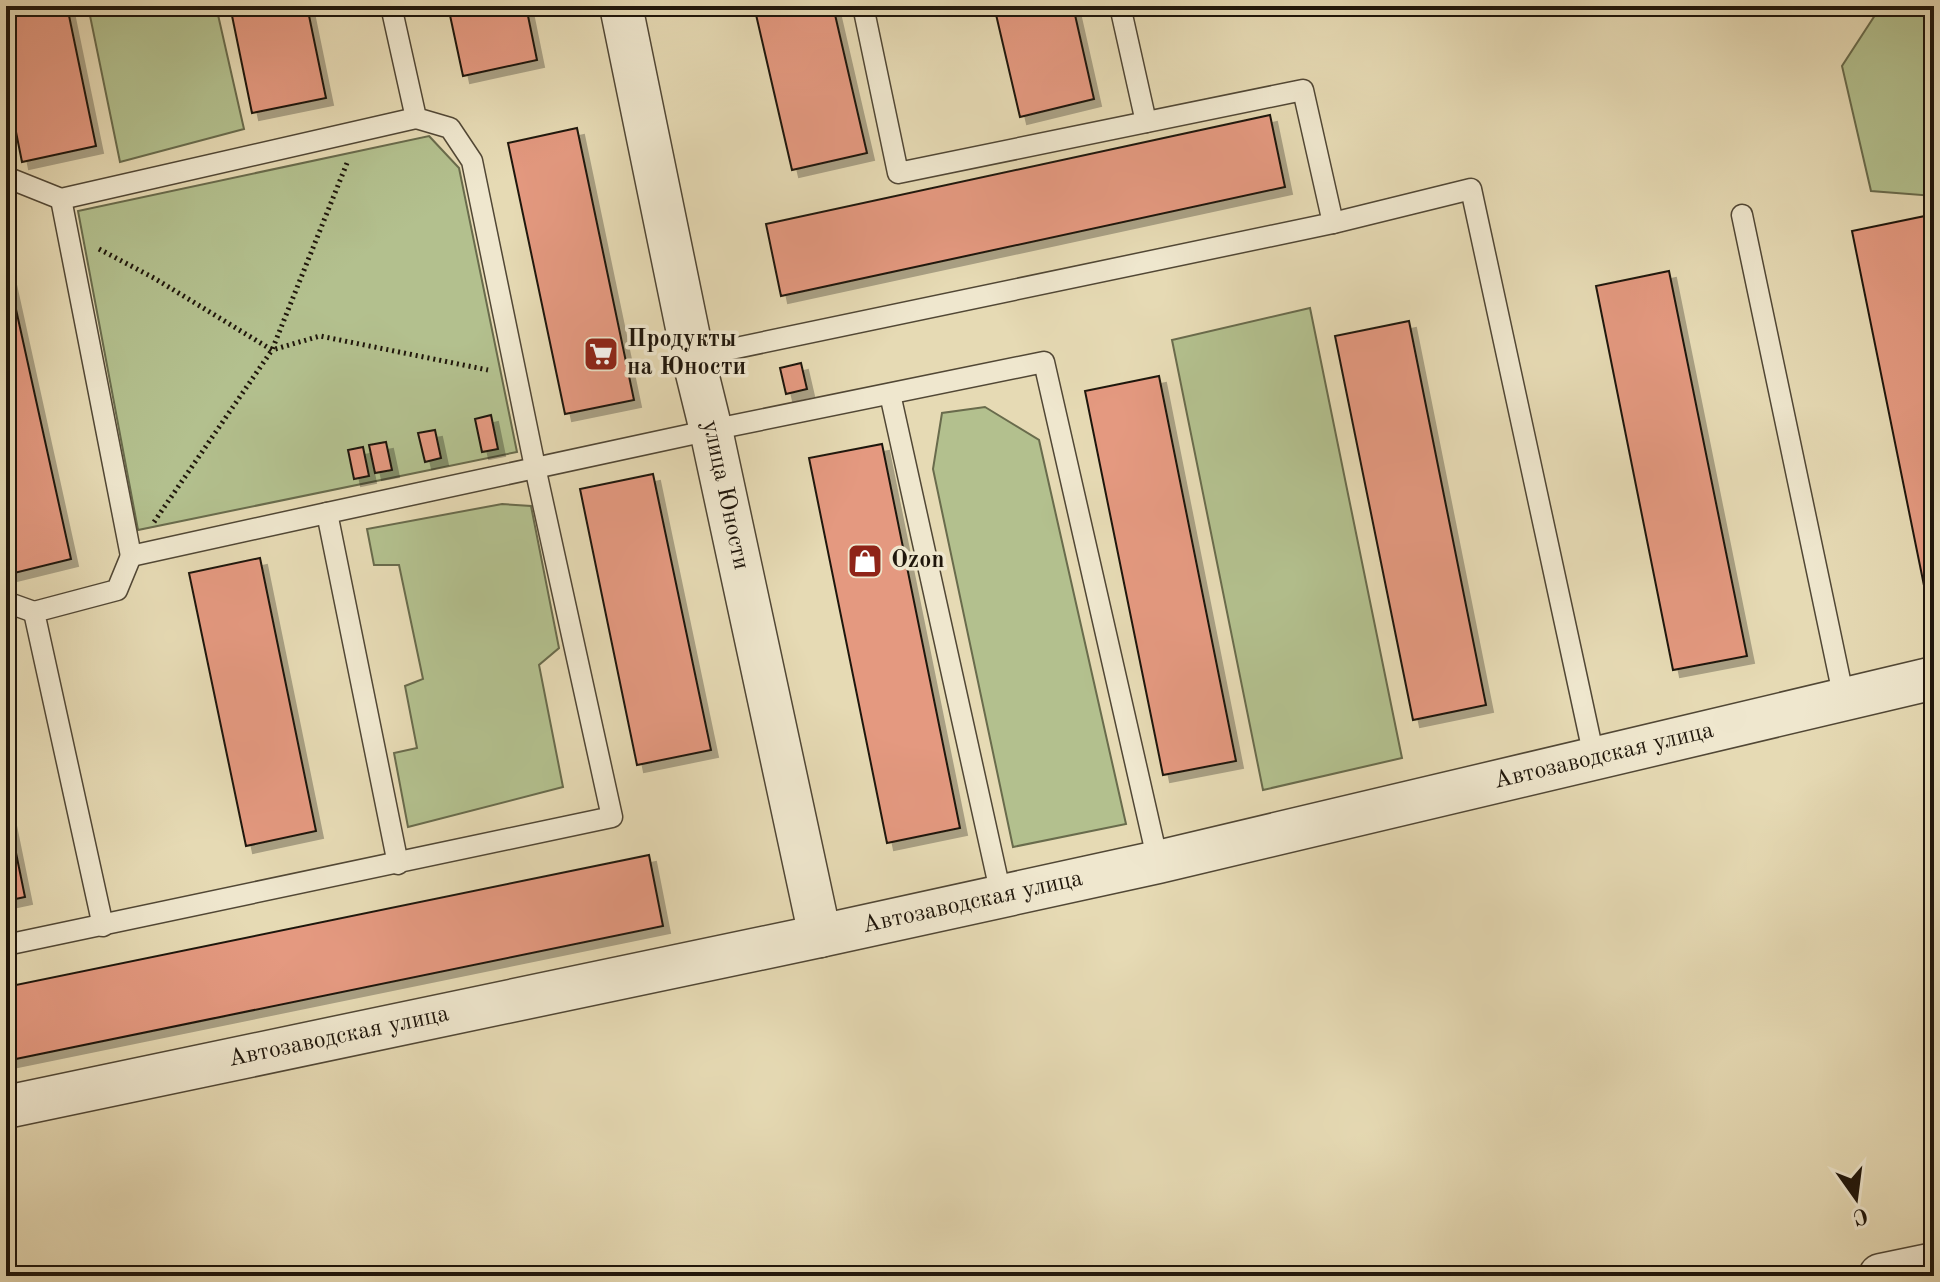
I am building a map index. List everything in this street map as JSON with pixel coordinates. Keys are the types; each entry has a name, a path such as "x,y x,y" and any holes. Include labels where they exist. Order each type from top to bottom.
{"street":[{"name":"улица Юности","path":"621,6 693,357 820,936"},
{"name":"Автозаводская улица","path":"6,1107 1158,862 1934,678"},
{"path":"1881,1276 1934,1265"}],"lane":[{"path":"391,6 416,118"},
{"path":"863,6 898,173 1303,90 1333,223"},
{"path":"1120,6 1146,122"},
{"path":"6,177 61,199 416,118 450,128 472,161 612,817 6,945"},
{"path":"693,357 1333,223 1471,189 1594,757"},
{"path":"6,602 34,612 117,590 131,556 61,199"},
{"path":"1742,215 1844,699"},
{"path":"131,556 535,467 1044,362 1158,862"},
{"path":"890,394 1001,895"},
{"path":"327,513 398,864"},
{"path":"34,612 103,926"}],"path":[{"path":"131,556 272,350 348,160"},
{"path":"68,232 154,278 272,350 320,336 517,376"}],"green space":[{"path":"88,6 216,6 244,129 120,162"},
{"path":"1881,6 1934,6 1934,196 1871,191 1842,66"},
{"path":"429,136 459,168 517,452 138,530 78,211"},
{"path":"1310,308 1402,758 1263,790 1172,340"},
{"path":"985,407 1039,440 1126,824 1013,847 933,469 942,413"},
{"path":"502,504 531,506 559,648 539,665 563,787 408,827 394,753 417,748 405,686 423,679 399,565 374,565 367,529"}],"building":[{"path":"6,6 67,6 96,146 22,162 6,82"},
{"path":"230,6 307,6 326,98 252,113"},
{"path":"448,6 526,6 537,60 463,76"},
{"path":"754,6 833,6 867,153 792,170"},
{"path":"994,6 1073,6 1094,99 1020,117"},
{"path":"1270,115 1285,187 781,296 766,224"},
{"path":"577,128 634,400 565,414 508,143"},
{"path":"1925,216 1934,259 1934,614 1930,615 1852,231"},
{"path":"6,264 71,559 6,575"},
{"path":"1669,271 1747,656 1673,670 1596,286"},
{"path":"1409,321 1486,705 1413,720 1335,336"},
{"path":"801,363 807,389 786,394 780,368"},
{"path":"1159,376 1236,761 1163,775 1085,391"},
{"path":"491,415 498,449 482,452 475,419"},
{"path":"435,430 441,458 425,462 418,433"},
{"path":"386,442 392,470 375,473 369,445"},
{"path":"882,444 960,828 887,843 809,458"},
{"path":"363,447 369,476 354,479 348,450"},
{"path":"653,474 711,750 637,765 580,489"},
{"path":"260,558 316,831 246,846 189,573"},
{"path":"6,804 25,897 6,901"},
{"path":"649,855 663,926 6,1061 6,987"}],"place":[{"name":"Продукты на Юности","path":"601,354"},
{"name":"Ozon","path":"865,561"}]}
